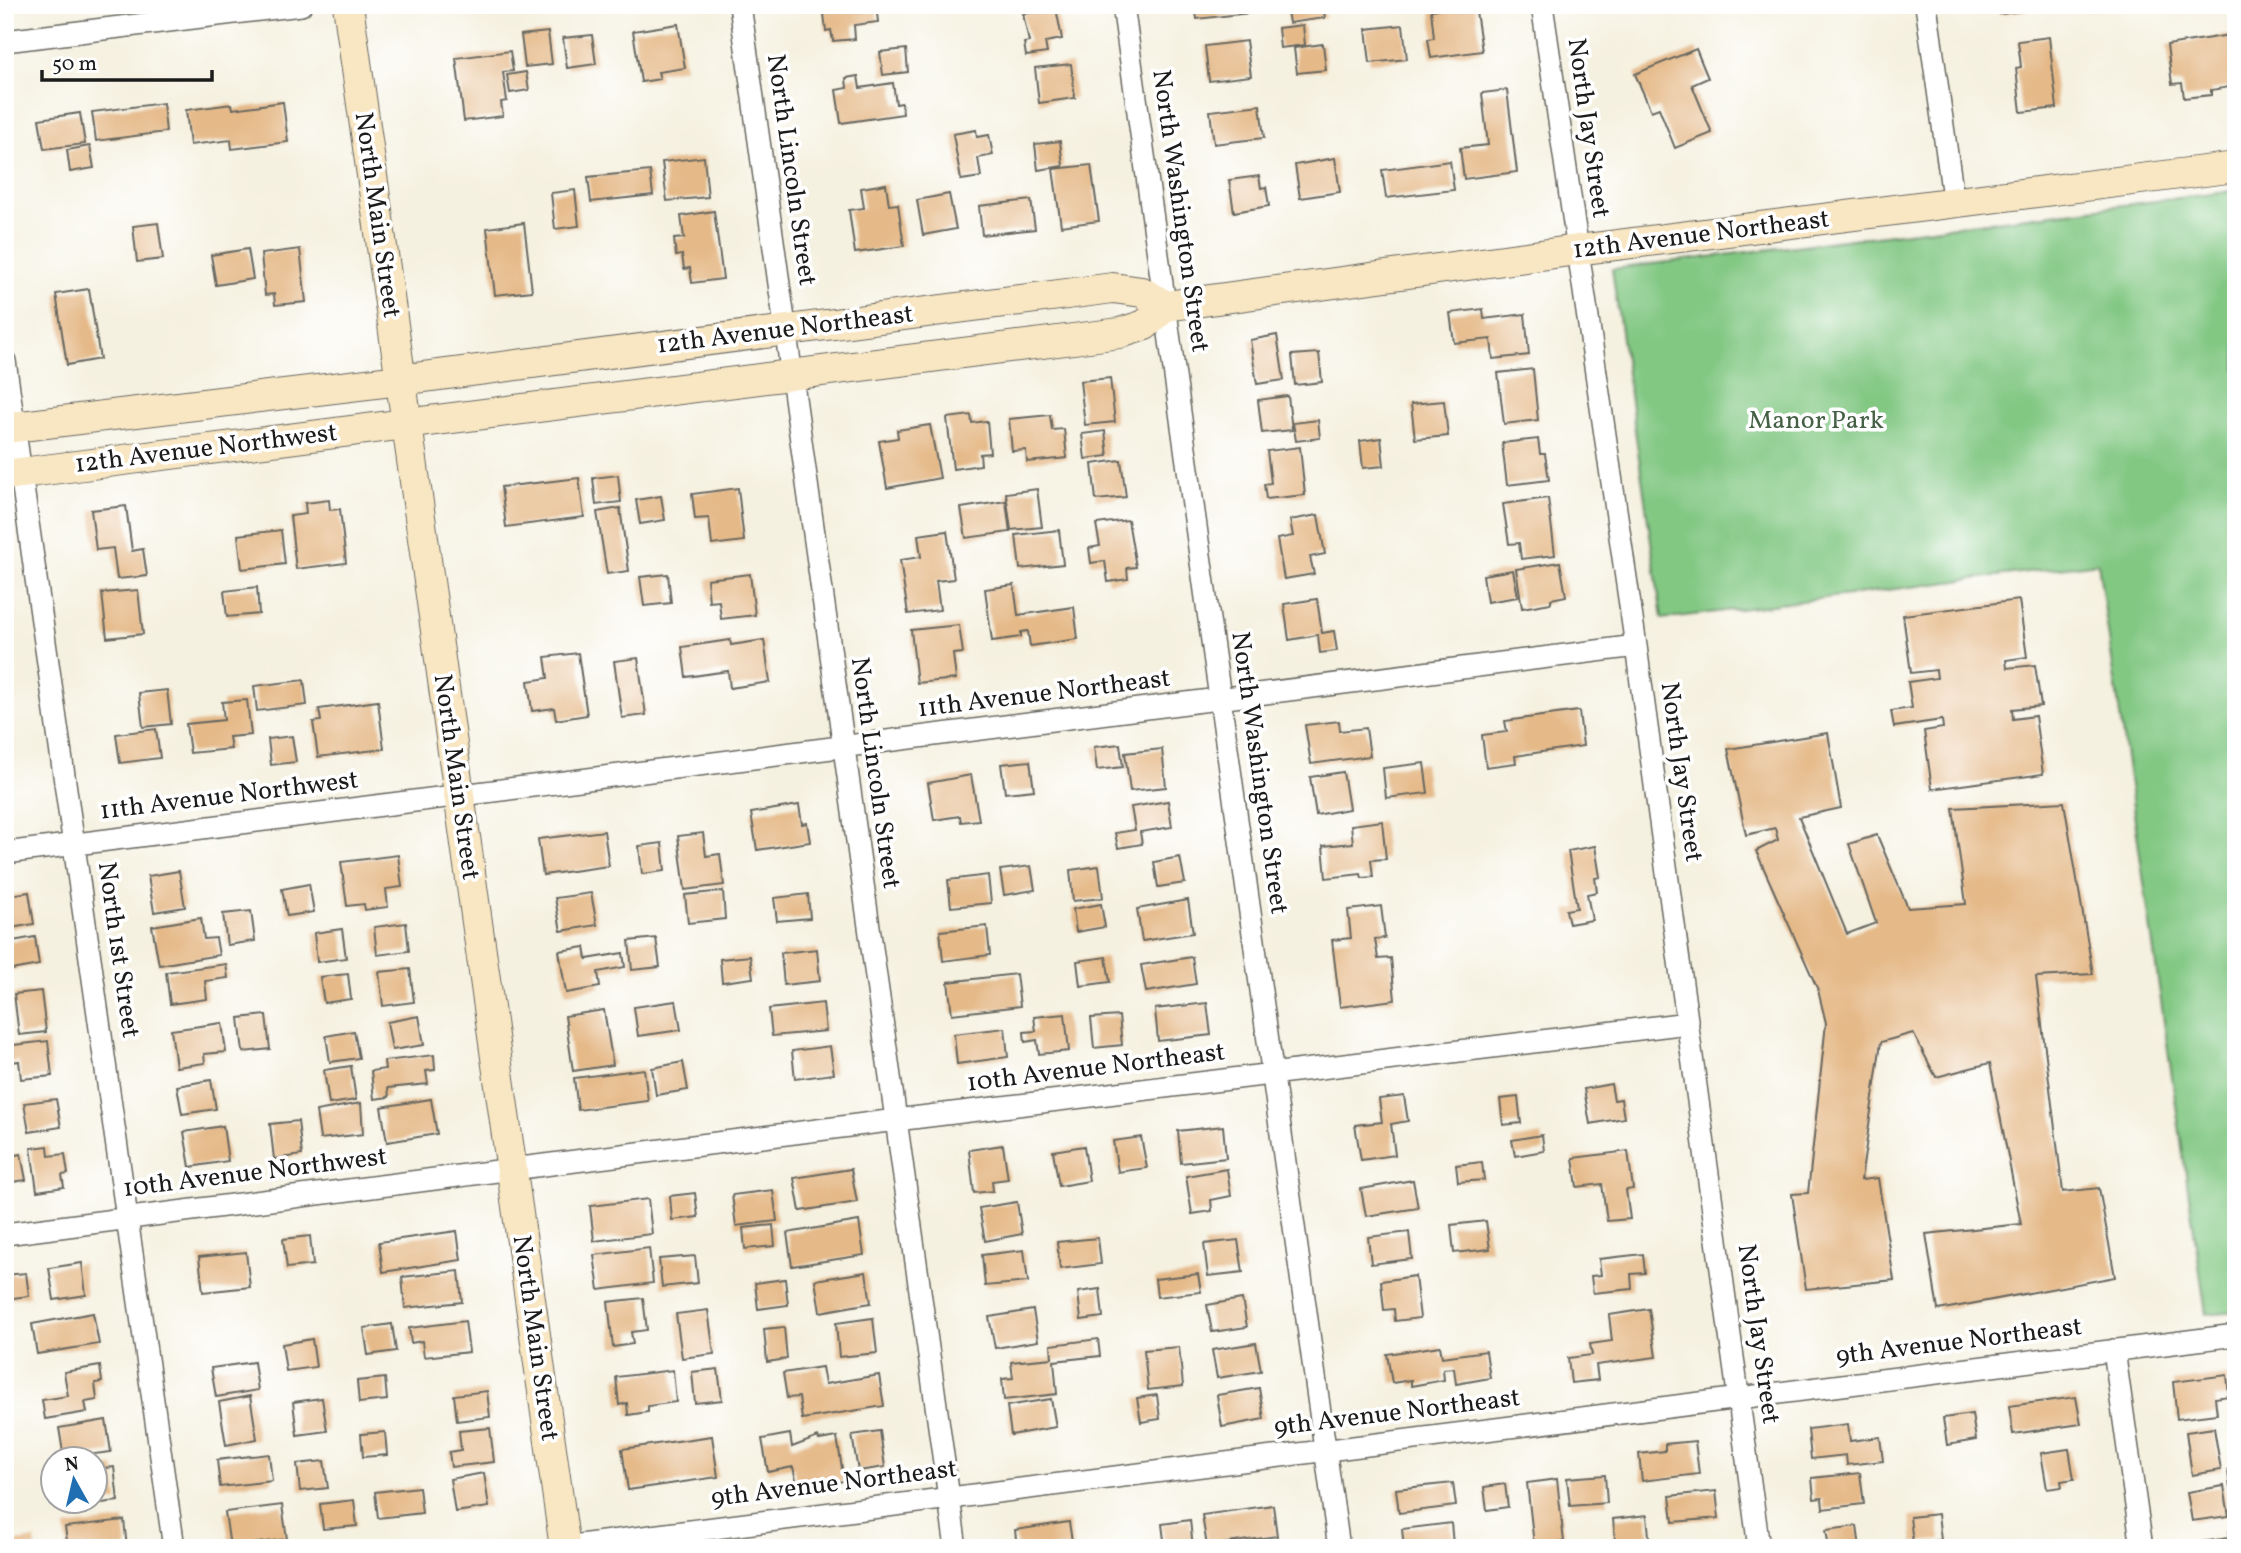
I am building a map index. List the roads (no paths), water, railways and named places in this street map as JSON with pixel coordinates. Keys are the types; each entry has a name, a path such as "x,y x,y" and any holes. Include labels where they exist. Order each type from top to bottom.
{"street":[{"path":"5,41 301,5"},
{"name":"North Main Street","path":"348,5 562,1547"},
{"name":"North Lincoln Street","path":"740,5 956,1548"},
{"name":"North Washington Street","path":"1123,5 1339,1548"},
{"name":"North Jay Street","path":"1542,5 1636,646 1759,1548"},
{"path":"1926,5 1954,204"},
{"name":"12th Avenue Northeast","path":"407,424 1120,334 1145,325 1166,306 1577,250 2236,167"},
{"name":"12th Avenue Northeast","path":"400,380 1113,288 1142,292 1166,306"},
{"name":"North 1st Street","path":"5,361 13,474 75,844 174,1548"},
{"name":"12th Avenue Northwest","path":"10,427 400,380"},
{"name":"12th Avenue Northwest","path":"13,474 407,424"},
{"name":"11th Avenue Northeast","path":"459,795 1636,646"},
{"name":"11th Avenue Northwest","path":"5,853 459,795"},
{"name":"10th Avenue Northeast","path":"511,1170 1688,1023"},
{"name":"10th Avenue Northwest","path":"5,1234 511,1170"},
{"name":"9th Avenue Northeast","path":"562,1547 2236,1335"},
{"path":"2114,1350 2142,1548"}],"park label":[{"name":"Manor Park","path":"1816,421"}]}
